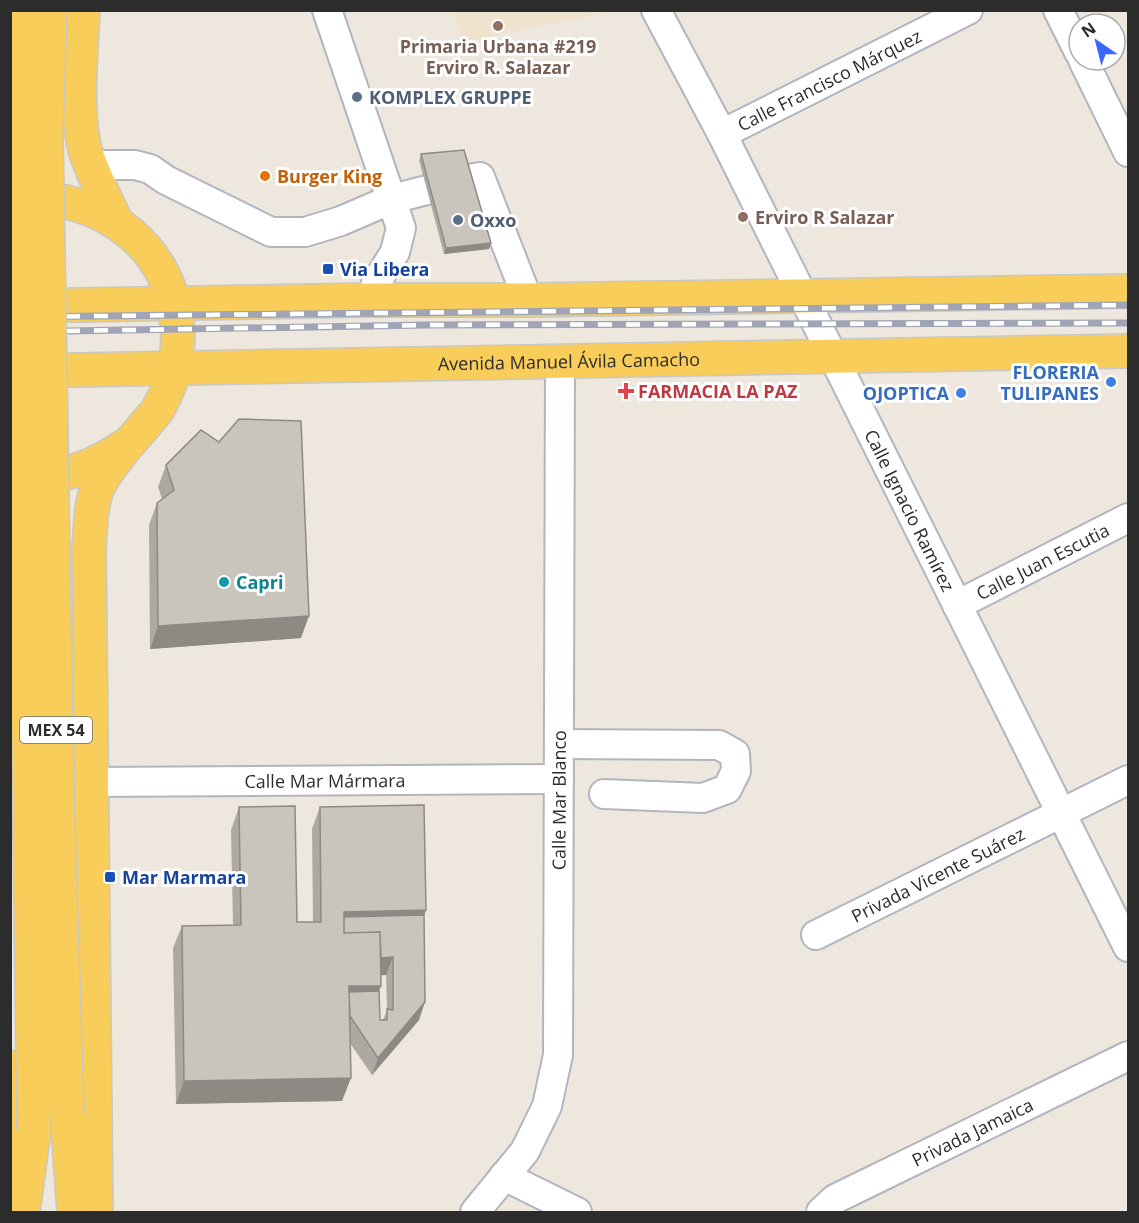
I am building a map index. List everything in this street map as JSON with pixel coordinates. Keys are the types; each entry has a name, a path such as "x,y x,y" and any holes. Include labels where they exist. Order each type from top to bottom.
{"main road":[{"name":"MEX 54","path":"19,10 21,349 34,1131 23,1212"},
{"name":"MEX 54","path":"50,10 46,131 57,798 68,1114 74,1212"},
{"path":"83,10 81,127 88,158 116,221"},
{"path":"10,162 26,172 39,175 66,170 88,158"},
{"path":"10,204 35,199 77,204 116,221 142,243 162,271 175,304 179,336 175,369 159,408 112,464 98,489 92,511 88,603 96,1212"},
{"path":"10,306 1128,291"},
{"name":"Avenida Manuel Ávila Camacho","path":"10,371 1128,351"},
{"path":"10,472 29,476 66,473 101,462 132,441"},
{"path":"10,579 23,567 34,562 57,562 67,566 83,582 88,603"},
{"path":"10,1066 10,1153"}],"street":[{"path":"327,10 400,221 401,234 394,252 376,282 372,300"},
{"name":"Calle Ignacio Ramírez","path":"656,10 722,134 1128,947"},
{"name":"Calle Francisco Márquez","path":"722,134 968,10"},
{"path":"1059,10 1067,27"},
{"path":"1089,72 1128,152"},
{"path":"88,158 150,169 166,180 271,232 305,232 341,221 392,199 427,190"},
{"path":"469,179 480,177 528,300"},
{"name":"Calle Mar Blanco","path":"475,1212 525,1151 547,1106 558,1055 560,362"},
{"name":"Calle Juan Escutia","path":"957,605 1128,518"},
{"path":"559,744 719,745 735,754 736,771 727,789 703,798 604,794"},
{"name":"Calle Mar Mármara","path":"91,782 559,779"},
{"name":"Privada Vicente Suárez","path":"816,935 1128,780"},
{"name":"Privada Jamaica","path":"821,1212 835,1199 1128,1056"},
{"path":"504,1176 577,1212"}],"shaded area":[{"name":"Primaria Urbana #219 Erviro R. Salazar","path":"452,10 614,11 463,42"}],"building":[{"name":"Oxxo","path":"464,150 491,243 446,248 421,154"},
{"name":"Capri","path":"239,419 301,421 309,616 158,626 157,503 174,490 166,465 201,430 219,442"},
{"path":"424,805 426,910 344,912 344,933 380,932 381,986 349,986 351,1078 184,1081 182,926 241,925 239,807 295,806 297,922 321,922 320,807"},
{"path":"424,915 425,1002 378,1058 350,1016 349,992 379,991 380,1020 387,1020 387,1009 393,1010 393,957 381,958 380,932 344,933 344,917"}],"railway":[{"path":"10,317 1128,305"},
{"path":"10,332 426,325 1128,323"}],"place":[{"name":"Primaria Urbana #219 Erviro R. Salazar","path":"498,26"},
{"name":"KOMPLEX GRUPPE","path":"357,97"},
{"name":"Burger King","path":"265,176"},
{"name":"Erviro R Salazar","path":"743,217"},
{"name":"Oxxo","path":"458,220"},
{"name":"Via Libera","path":"328,269"},
{"name":"FLORERIA TULIPANES","path":"1111,382"},
{"name":"FARMACIA LA PAZ","path":"626,391"},
{"name":"OJOPTICA","path":"961,393"},
{"name":"Capri","path":"224,582"},
{"name":"Mar Marmara","path":"110,877"}]}
